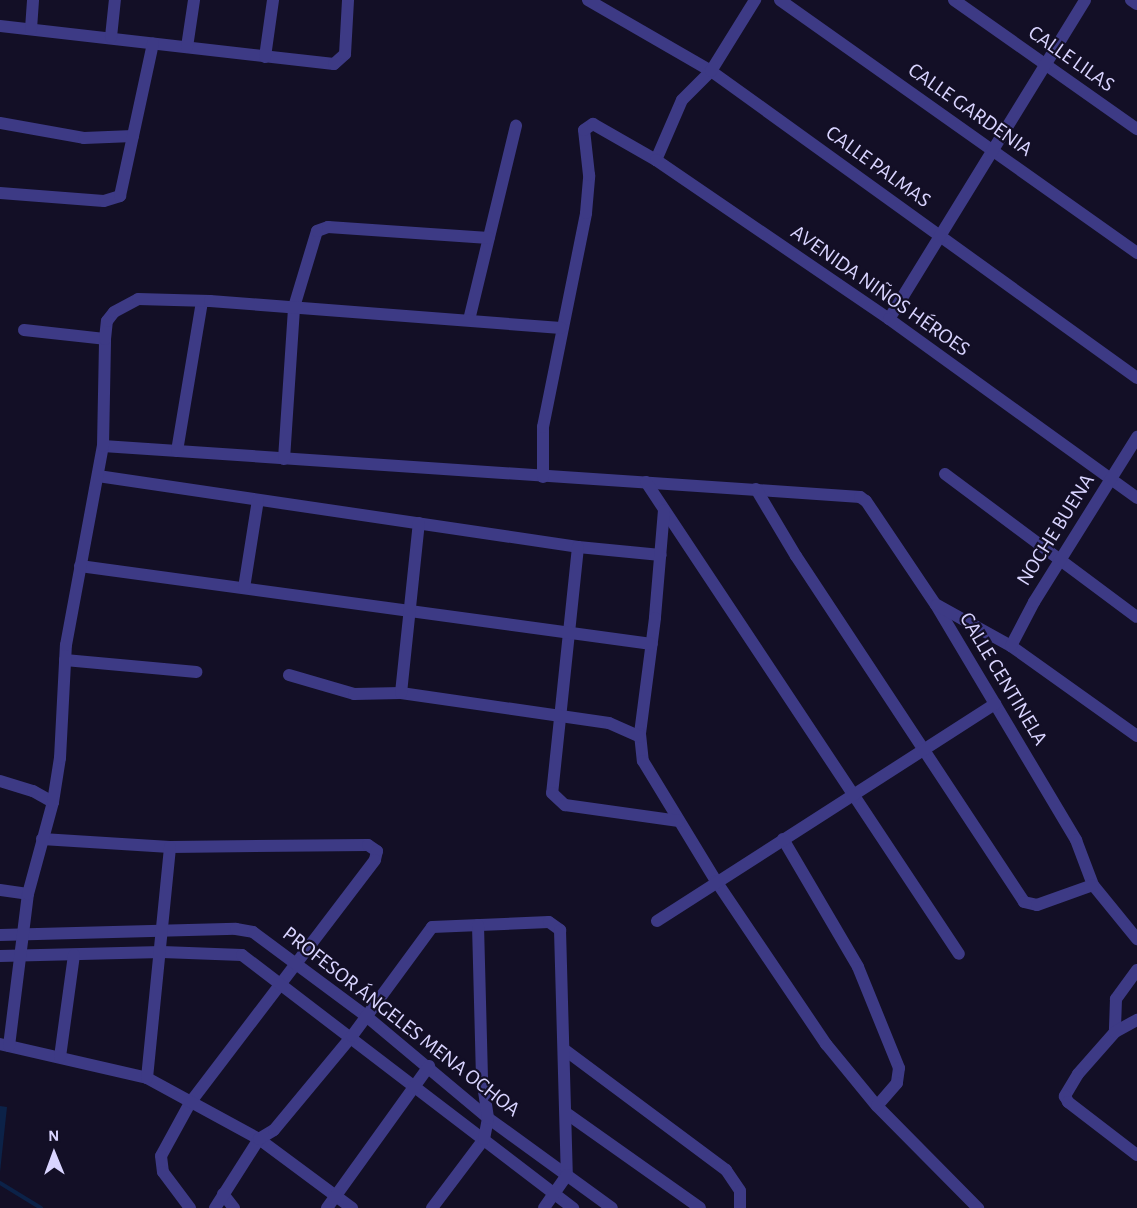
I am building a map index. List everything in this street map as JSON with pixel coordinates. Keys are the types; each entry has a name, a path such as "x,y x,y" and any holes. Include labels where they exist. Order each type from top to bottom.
{"street":[{"path":"30,29 33,0"},
{"path":"111,38 115,0"},
{"path":"187,47 194,0"},
{"path":"265,57 273,0"},
{"path":"0,26 265,57 339,62 345,54 348,0"},
{"name":"CALLE PALMAS","path":"588,0 711,71 1137,378"},
{"path":"656,160 676,110 711,71 755,0"},
{"name":"CALLE GARDENIA","path":"780,0 1137,253"},
{"name":"CALLE LILAS","path":"954,0 1137,129"},
{"path":"889,319 1085,0"},
{"path":"1131,0 1137,4"},
{"path":"0,193 116,199 123,191 153,44"},
{"path":"0,123 74,137 133,136"},
{"name":"AVENIDA NIÑOS HÉROES","path":"561,328 586,213 589,158 584,130 596,124 656,160 889,319 1137,498"},
{"path":"469,320 516,126"},
{"path":"284,459 294,307 317,231 328,227 489,238"},
{"path":"352,1208 259,1139 147,1078 4,1045 28,894 53,802 60,758 65,660 103,446 107,321 125,304 138,299 294,307 561,328 543,427 543,477"},
{"path":"177,451 202,301"},
{"path":"24,330 105,339"},
{"name":"NOCHE BUENA","path":"1011,646 1137,437"},
{"path":"103,446 543,477 756,489 796,556 926,749 1024,902 1037,905 1093,885 1137,939"},
{"path":"945,474 1060,562 1137,617"},
{"path":"98,476 578,547 661,555"},
{"path":"646,482 855,792 959,954"},
{"name":"CALLE CENTINELA","path":"756,489 850,495 866,501 936,605 1080,846 1093,885"},
{"path":"244,588 258,500"},
{"path":"664,510 652,644 640,737 643,761 716,881 826,1044 877,1106 978,1208"},
{"path":"401,693 419,523"},
{"path":"578,547 551,785 555,799 565,805 679,821"},
{"path":"80,566 652,644"},
{"path":"936,605 1011,646 1137,736"},
{"path":"65,660 196,672"},
{"path":"289,675 354,694 401,693 609,723 640,737"},
{"path":"657,921 995,704"},
{"path":"0,781 33,791 53,802"},
{"path":"42,839 170,847 369,845 376,848 375,860 190,1102 160,1161 190,1208"},
{"path":"783,839 858,967 899,1068 897,1083 877,1106"},
{"path":"147,1078 162,952 170,847"},
{"path":"0,890 28,894"},
{"path":"215,1208 259,1139 267,1137 280,1123 352,1036 428,932 437,926 549,922 560,930 567,1175 544,1208"},
{"path":"432,1208 484,1138 489,1118 482,1078 478,925"},
{"name":"PROFESOR ÁNGELES MENA OCHOA","path":"0,935 246,930 298,963 429,1066 489,1118 612,1208"},
{"name":"PROFESOR ÁNGELES MENA OCHOA","path":"0,956 162,952 242,955 282,982 573,1208"},
{"path":"60,1057 74,955"},
{"path":"1115,1032 1116,999 1137,970"},
{"path":"1137,1020 1115,1032 1078,1074 1065,1096 1068,1102 1137,1155"},
{"path":"565,1050 726,1170 738,1185 740,1208"},
{"path":"327,1208 429,1066"},
{"path":"566,1113 700,1208"},
{"path":"222,1194 234,1208"}],"water":[{"path":"0,1106 7,1107 0,1172"}],"waterway":[{"path":"0,1183 41,1208"}]}
